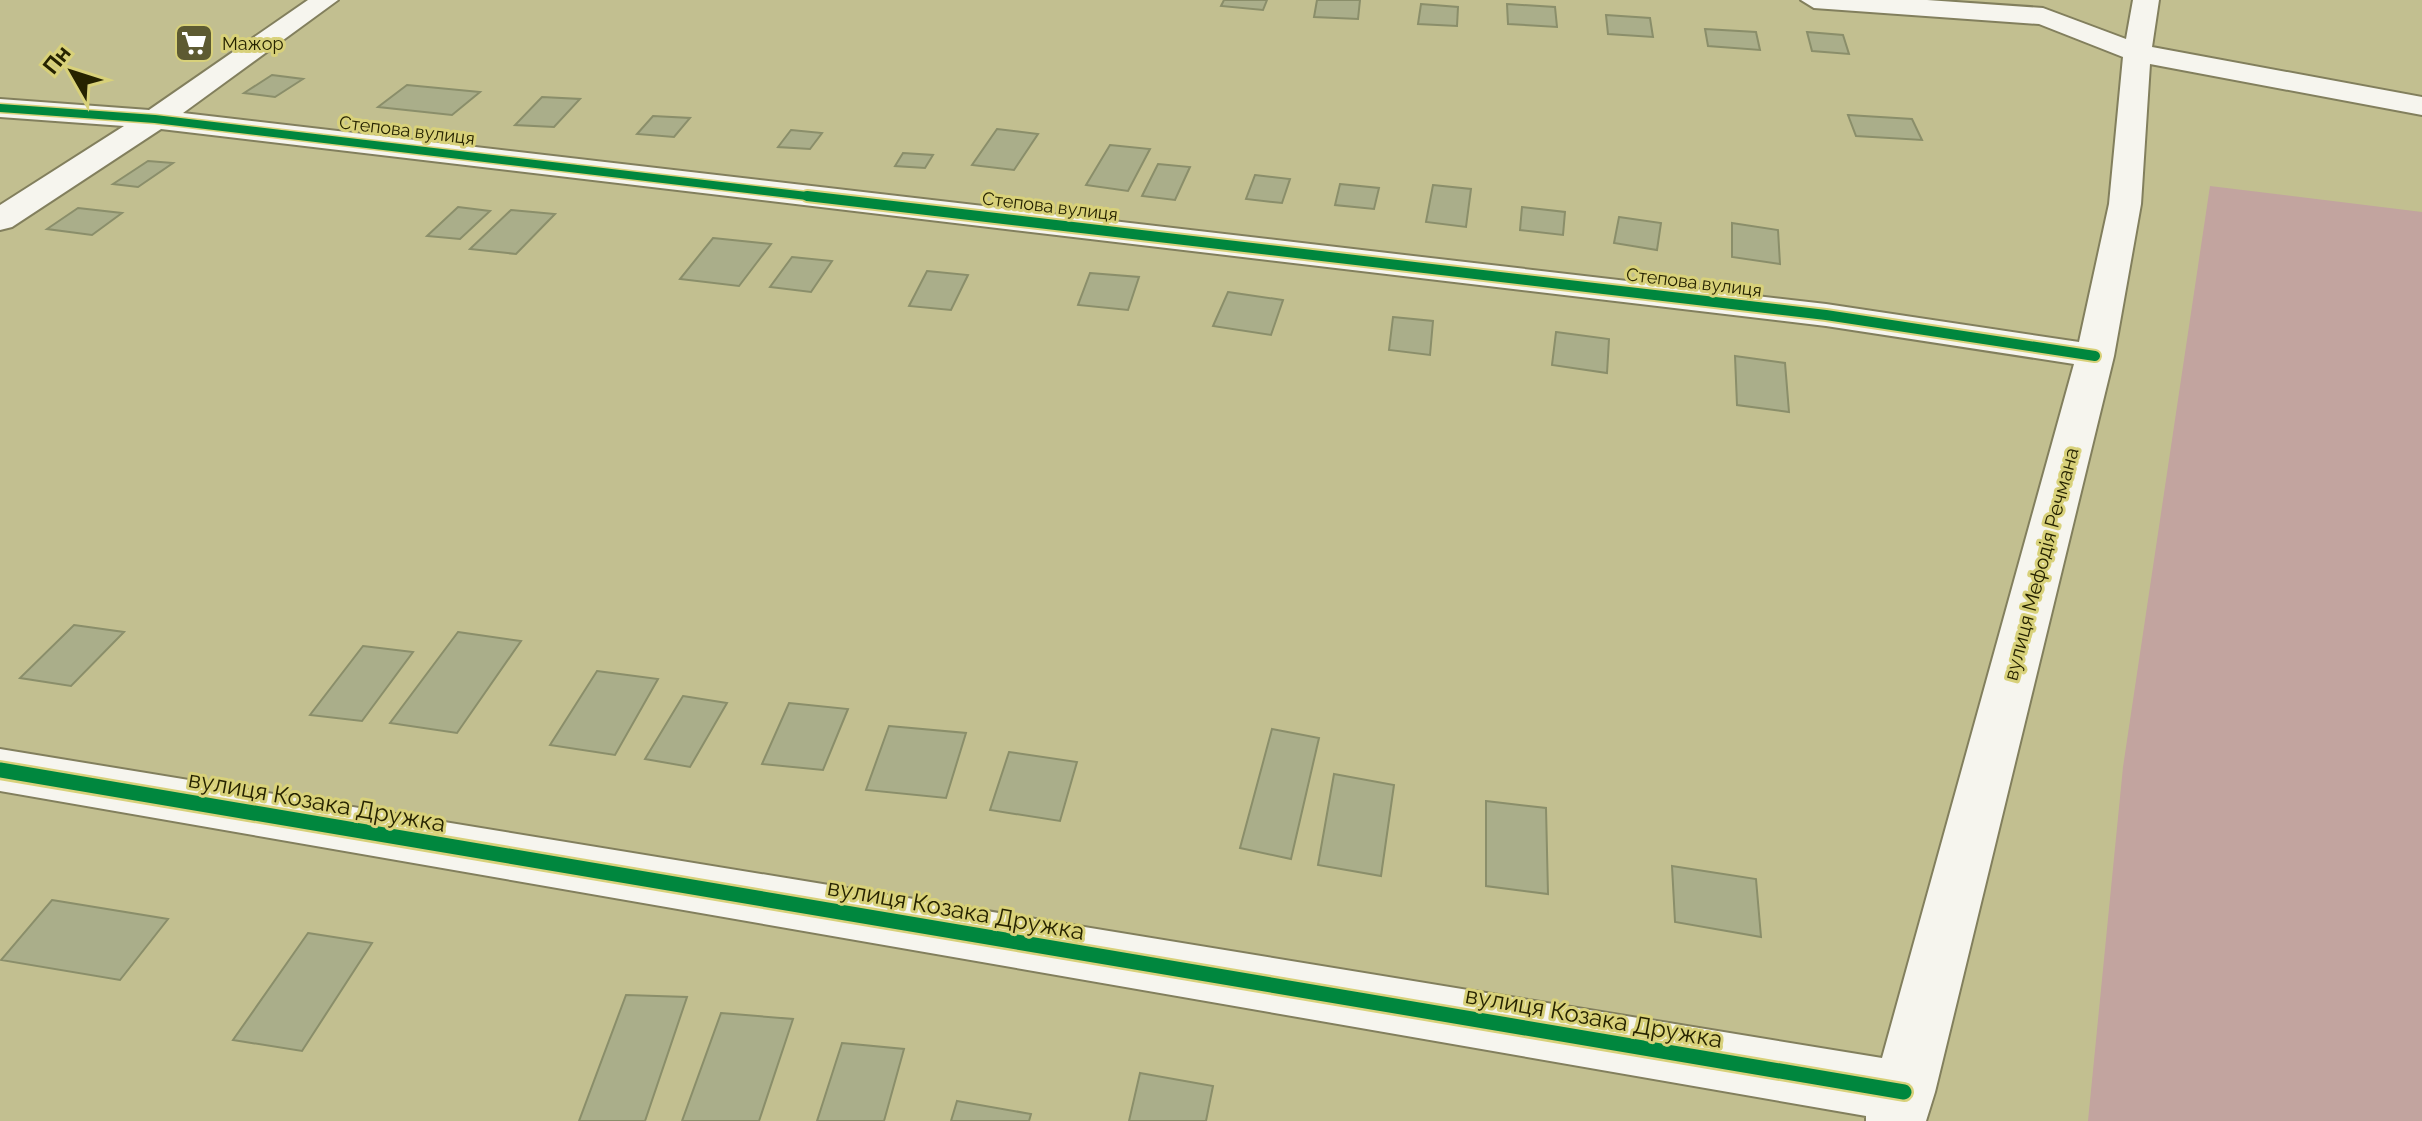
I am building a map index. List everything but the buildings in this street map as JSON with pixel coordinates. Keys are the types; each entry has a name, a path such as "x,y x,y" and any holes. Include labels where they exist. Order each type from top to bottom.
{"street":[{"path":"0,220 155,119 325,0"},
{"path":"1814,0 2043,16 2137,53 2422,106"},
{"name":"вулиця Мефодія Речмана","path":"1900,1107 2095,356 2125,204 2137,53 2146,0"},
{"name":"Степова вулиця","path":"0,108 155,119 1826,315 2095,356"},
{"name":"вулиця Козака Дружка","path":"0,770 1900,1107"}],"shaded area":[{"path":"2210,186 2422,212 2422,1121 2088,1121 2123,767"}],"cycle path":[{"path":"0,108 155,119 1826,315 2095,356"},
{"path":"0,770 1904,1092"}],"place":[{"name":"Мажор","path":"194,43"}]}
